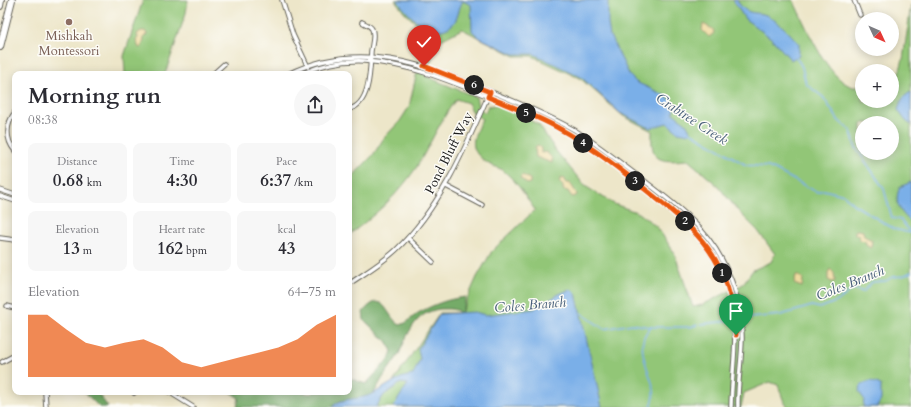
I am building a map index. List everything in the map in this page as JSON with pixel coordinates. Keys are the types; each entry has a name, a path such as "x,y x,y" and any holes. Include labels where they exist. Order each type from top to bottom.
{"main road":[{"path":"0,6 1,0"},
{"path":"1,44 12,0"}],"street":[{"path":"282,0 293,35 309,70 345,62 371,62 422,72 488,97 544,121 591,148 678,215 704,242 724,278 734,314 736,342 731,407"},
{"path":"854,0 859,12"},
{"path":"352,107 358,104 366,90 369,80 372,30 362,22"},
{"path":"294,71 307,65 339,58 371,57 424,66 555,120 597,145 677,206 692,220 709,240 722,260 732,282 740,317 742,338 738,407"},
{"path":"216,71 224,64"},
{"name":"Pond Bluff Way","path":"352,282 387,258 408,238 446,186 490,92"},
{"path":"12,116 9,121 8,134 12,147"},
{"path":"446,186 482,205"},
{"path":"0,190 12,194"},
{"path":"0,196 12,200"},
{"path":"0,238 12,240"},
{"path":"408,238 433,262"},
{"path":"7,306 12,307"},
{"path":"2,362 12,357"},
{"path":"45,395 46,407"},
{"path":"174,395 193,407"}],"green space":[{"path":"143,0 188,0 186,13 166,71 125,71 124,56"},
{"path":"395,0 793,0 810,36 834,74 843,82 855,87 855,108 899,108 899,74 903,59 911,5 911,407 788,407 784,402 778,385 770,382 744,393 741,407 376,407 440,313 461,313 477,277 492,251 535,210 522,190 510,177 502,170 489,164 477,154 474,149 474,138 482,119 473,113 468,103 456,99 409,178 386,204 352,233 352,177 373,155 384,138 400,121 409,107 416,76 430,32 415,22","holes":["462,29 515,56 532,56 581,79 623,116 652,131 653,149 655,155 659,158 670,161 688,160 718,186 739,212 758,231 775,254 771,262 753,270 742,285 702,305 693,307 674,252 657,227 639,213 614,204 585,186 556,151 539,125 508,109 496,105 488,106 485,113 478,106 476,97 425,76 437,42"]},
{"path":"466,297 461,313 448,309 440,309 424,314 418,319 409,332 395,361 373,394 361,399 341,401 332,407 237,407 239,398 234,395 352,395 352,379 366,384 389,359 392,351 386,341 364,320 363,312 370,305 376,302 380,303 400,325 418,313 453,299"},
{"path":"87,395 99,395 108,407 99,407"}],"sand":[{"path":"703,24 713,29 714,33 709,37 702,30"},
{"path":"141,31 145,31 147,34 143,38 144,40 142,47 139,48 136,40 138,38 137,34"},
{"path":"538,146 541,148 541,153 546,152 552,158 552,163 536,157 535,148"},
{"path":"522,175 530,179 530,183 527,184 520,178"},
{"path":"561,178 565,179 566,183 570,183 577,194 576,196 572,197 568,191 563,190 563,186 559,182"},
{"path":"855,231 863,231 864,236 872,240 871,248 867,246 865,241 859,240 859,236 855,234"},
{"path":"830,269 834,273 835,281 832,282 828,280 828,273"},
{"path":"796,275 803,278 802,287 794,284"}],"water":[{"path":"397,0 608,0 608,23 610,36 630,76 636,82 664,95 673,102 674,114 686,123 691,132 689,134 678,132 667,123 650,128 620,113 581,77 534,54 514,54 480,38 472,31 471,5 463,1 453,24 445,29 437,30 429,29 414,19"},
{"path":"733,0 737,0 741,6 748,11 764,14 781,25 799,44 799,55 791,60 771,38 745,19"},
{"path":"911,92 911,125 905,120 898,110 902,99"},
{"path":"911,182 911,222 901,210 897,197 900,187"},
{"path":"571,289 576,293 602,407 393,407 408,384 401,383 384,395 376,407 332,407 341,401 367,396 397,380 413,375 420,359 418,349 440,314 475,312 485,315 534,309 559,294"},
{"path":"871,381 881,385 881,400 877,407 863,407 864,399 859,390 863,384"}],"waterway":[{"path":"795,55 802,67 806,84 823,97 839,121 851,131 855,146 884,189 892,218 901,220 911,233"},
{"name":"Crabtree Creek","path":"690,132 746,165 768,167 817,192 824,190 844,195 853,204 894,229 911,233"},
{"name":"Coles Branch","path":"749,318 781,315 812,306 820,308 838,301 853,289 863,292 872,282 886,281 892,277 903,276 911,272"},
{"name":"Coles Branch","path":"581,313 604,329 632,324 651,327 690,327 697,325"},
{"name":"Coles Branch","path":"701,324 729,321"},
{"path":"651,327 646,333 642,348 645,363 654,389 651,407"}],"place":[{"name":"Mishkah Montessori","path":"69,22"}],"route":[{"path":"424,66 449,74 490,92 488,97 559,128 608,160 678,215 704,242 720,269 727,285 732,304 736,335"}]}
